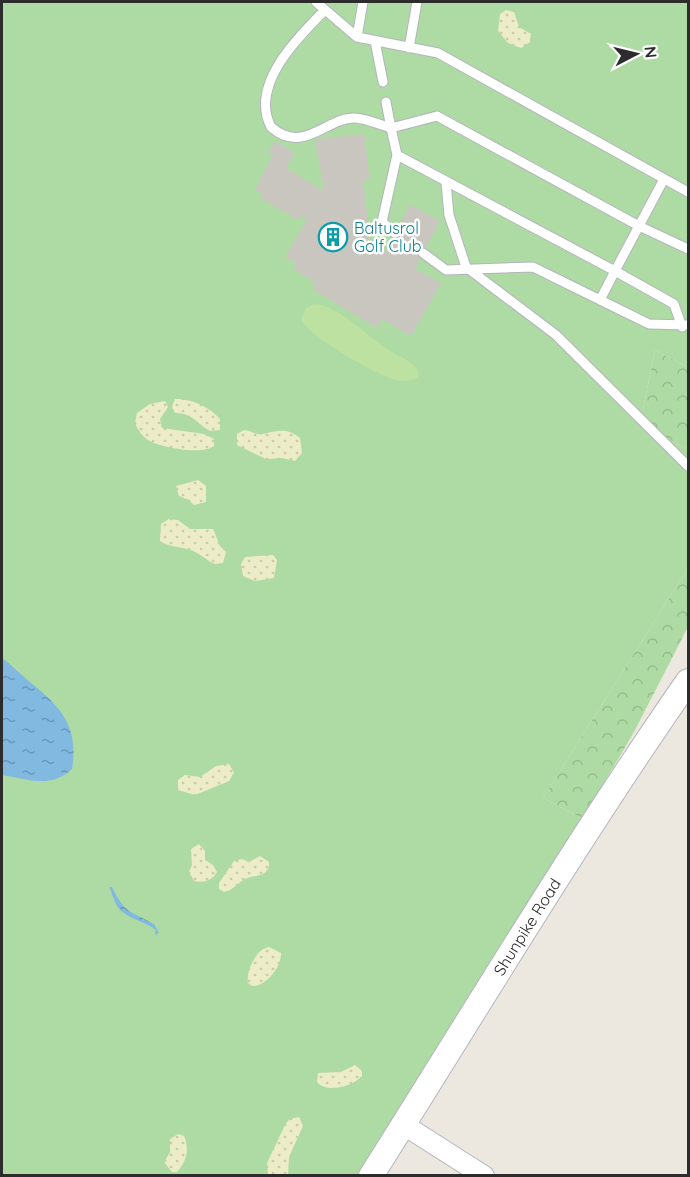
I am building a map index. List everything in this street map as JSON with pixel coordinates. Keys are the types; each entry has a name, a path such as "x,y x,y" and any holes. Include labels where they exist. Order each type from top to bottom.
{"street":[{"name":"Shunpike Road","path":"371,1176 513,946 640,750 688,681"},
{"path":"404,1125 484,1176"}],"lane":[{"path":"316,2 357,37 438,53 688,191"},
{"path":"357,37 363,2"},
{"path":"409,48 417,2"},
{"path":"325,10 305,30 268,86 264,103 271,127 289,136 302,137 354,118 391,128 437,116 639,226 688,249"},
{"path":"375,41 382,82"},
{"path":"386,102 397,155 382,222 395,233"},
{"path":"397,155 674,304 685,326 649,324 532,267 466,267 446,270 423,253"},
{"path":"600,300 664,179"},
{"path":"446,183 449,215 466,267 556,335 688,466"}],"green space":[{"path":"2,2 688,2 688,367 655,350 640,424 688,450 688,568 543,798 583,819 358,1175 2,1176"},
{"path":"314,304 342,315 387,349 411,363 418,370 418,378 400,381 391,378 362,365 330,345 316,335 301,319 306,308"},
{"path":"655,350 688,367 688,450 640,424"},
{"path":"688,568 688,627 634,732 583,819 543,798"}],"sand":[{"path":"506,10 514,12 519,27 531,34 530,42 521,48 508,43 498,31 500,14"},
{"path":"175,399 193,402 211,411 220,419 220,430 210,431 190,416 175,413 172,407"},
{"path":"165,401 168,407 160,419 162,428 204,434 214,439 214,446 202,450 176,449 151,442 145,437 135,423 137,413 150,404"},
{"path":"244,430 256,434 290,432 300,438 302,453 295,461 282,458 266,459 237,445 237,434"},
{"path":"198,480 206,486 206,502 194,505 179,496 176,486"},
{"path":"169,519 178,520 190,529 213,529 220,546 226,552 223,563 215,564 193,551 160,541 161,524"},
{"path":"273,555 277,560 274,578 255,581 243,576 241,564 245,557"},
{"path":"229,764 234,772 229,781 195,795 178,790 178,780 185,775 200,777 216,766"},
{"path":"199,844 205,851 205,860 213,865 217,872 207,881 201,882 194,881 189,872 192,865 191,849"},
{"path":"260,856 269,862 267,871 245,879 227,891 219,889 219,883 234,861 242,859 249,862"},
{"path":"269,947 281,953 279,964 267,980 252,986 248,983 250,967 256,956"},
{"path":"355,1065 362,1071 362,1076 353,1083 327,1088 317,1082 318,1073 341,1072"},
{"path":"299,1117 303,1126 289,1157 288,1175 268,1175 267,1163 286,1123 290,1119"},
{"path":"178,1134 184,1136 187,1146 186,1156 177,1172 172,1172 164,1162 170,1152 170,1139"}],"water":[{"path":"2,658 51,700 70,729 73,741 72,769 56,779 38,781 2,775"},
{"path":"109,887 112,887 125,907 154,924 159,933 155,935 156,930 121,910"}],"building":[{"name":"Baltusrol Golf Club","path":"364,134 370,180 363,180 370,240 386,250 410,204 440,221 415,269 441,283 411,336 382,319 377,328 314,290 314,282 293,269 296,263 285,257 307,219 302,216 298,220 260,198 262,193 255,190 272,155 268,152 275,141 295,153 286,168 324,191 315,139"}],"place":[{"name":"Baltusrol Golf Club","path":"333,237"}]}
